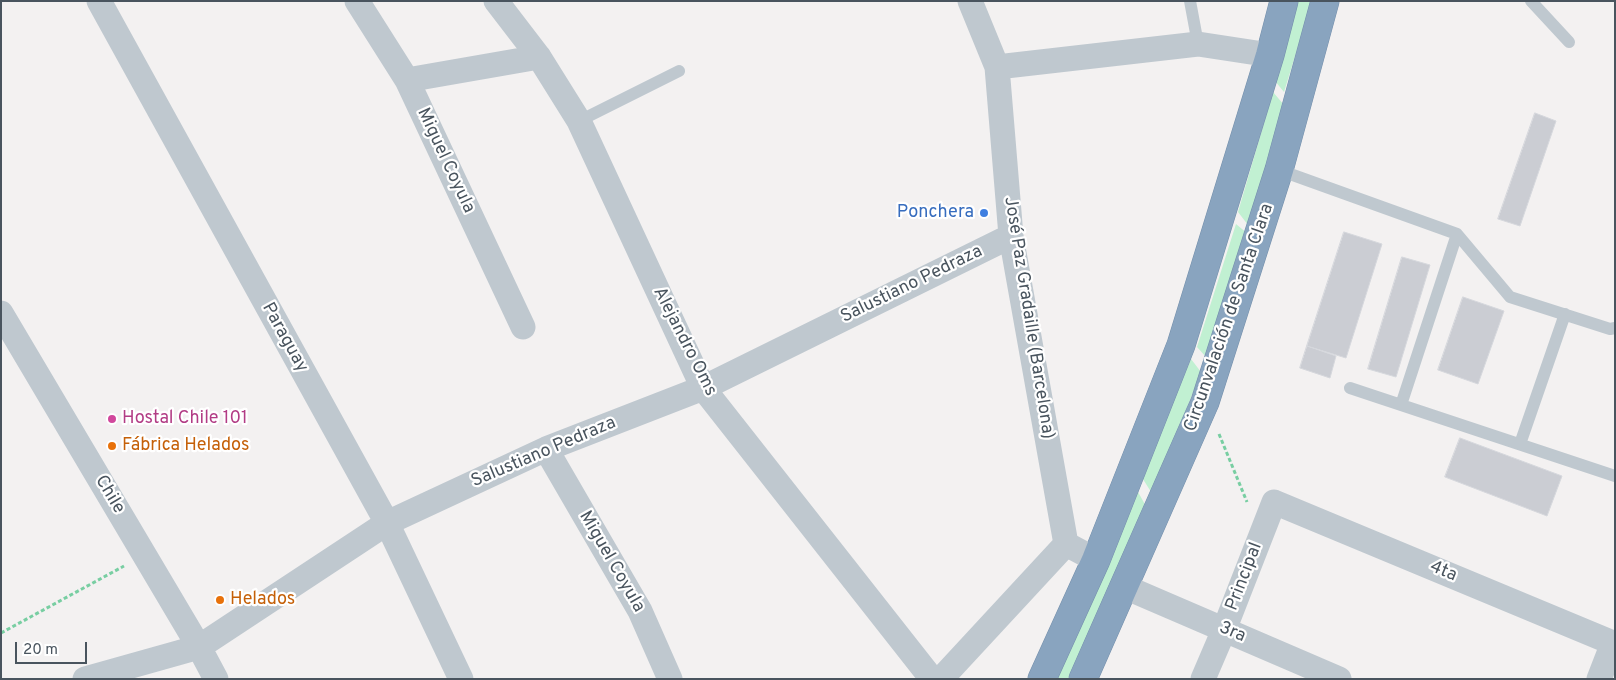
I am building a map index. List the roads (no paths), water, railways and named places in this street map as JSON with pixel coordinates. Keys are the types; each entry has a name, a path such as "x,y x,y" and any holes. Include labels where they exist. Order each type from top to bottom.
{"highway":[{"path":"1042,679 1096,560 1181,345 1270,55 1284,1"},
{"name":"Circunvalación de Santa Clara","path":"1083,679 1206,402 1279,170 1325,1"}],"street":[{"name":"Paraguay","path":"99,1 386,523 452,664 461,679"},
{"name":"Miguel Coyula","path":"357,1 407,80 523,327"},
{"name":"Alejandro Oms","path":"496,1 539,57 579,121 703,388 932,679"},
{"name":"José Paz Gradaille (Barcelona)","path":"970,1 997,67 1010,236 1066,544"},
{"path":"997,67 1198,44 1270,55"},
{"path":"407,80 539,57"},
{"name":"Salustiano Pedraza","path":"85,679 199,647 386,523 546,449 703,388 1010,236"},
{"name":"Chile","path":"1,312 199,647 216,679"},
{"name":"Miguel Coyula","path":"546,449 640,611 670,679"},
{"name":"Principal","path":"1203,679 1274,502"},
{"name":"4ta","path":"1274,502 1613,642 1599,679"},
{"path":"942,679 1066,544 1096,560"},
{"name":"3ra","path":"1125,587 1339,679"}],"lane":[{"path":"1190,1 1198,44"},
{"path":"1531,1 1569,42"},
{"path":"579,121 679,71"},
{"path":"1279,170 1458,234 1510,297 1610,329 1615,328"},
{"path":"1400,405 1458,234"},
{"path":"1520,444 1565,314"},
{"path":"1350,388 1615,476"}],"place":[{"name":"Ponchera","path":"984,213"},
{"name":"Hostal Chile 101","path":"112,419"},
{"name":"Fábrica Helados","path":"112,446"},
{"name":"Helados","path":"220,600"}]}
